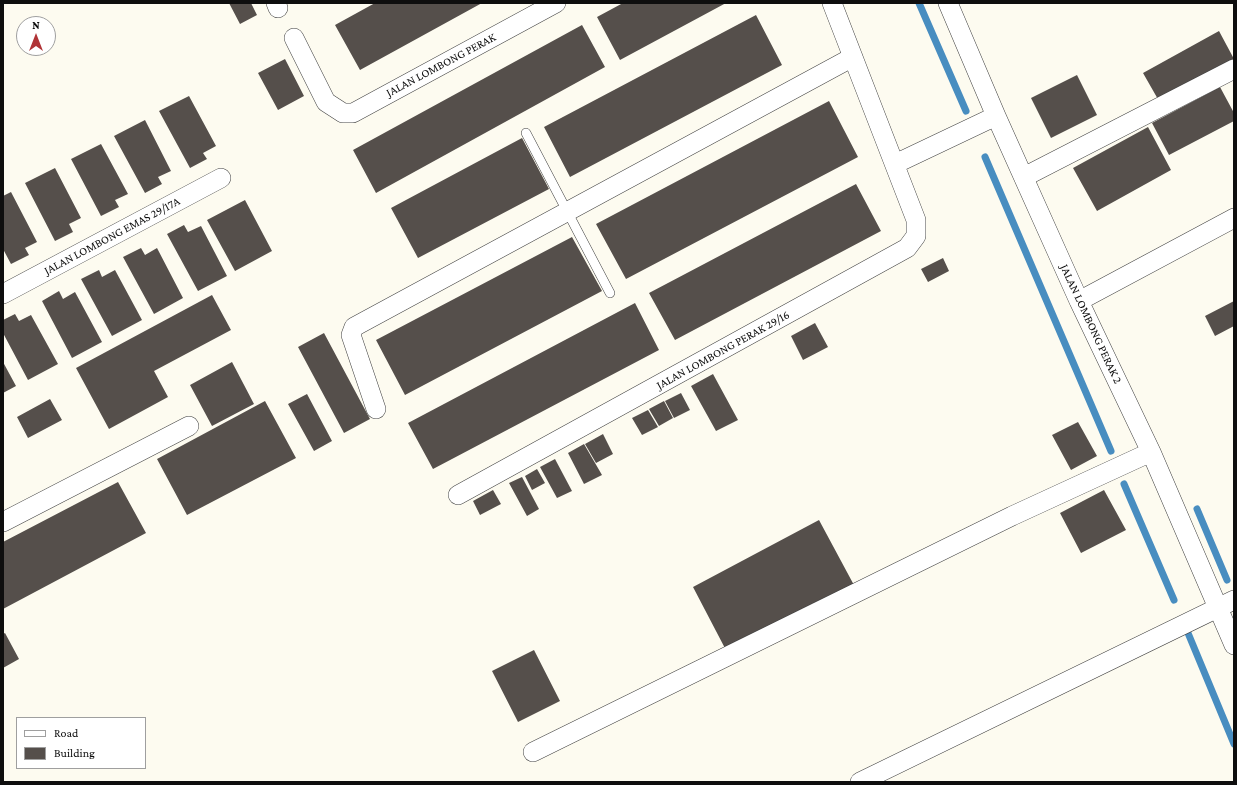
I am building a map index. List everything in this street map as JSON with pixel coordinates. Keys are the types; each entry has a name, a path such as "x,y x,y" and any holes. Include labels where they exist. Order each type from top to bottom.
{"street":[{"name":"JALAN LOMBONG PERAK","path":"294,38 326,102 343,112 354,112 556,3"},
{"name":"JALAN LOMBONG PERAK 29/16","path":"458,494 907,248 916,236 916,220 832,3"},
{"name":"JALAN LOMBONG PERAK 2","path":"948,3 996,116 1079,301 1226,604 1234,645"},
{"path":"376,409 351,335 354,328 853,57"},
{"path":"1024,177 1234,69"},
{"path":"895,164 996,116"},
{"name":"JALAN LOMBONG EMAS 29/17A","path":"3,294 221,178"},
{"path":"1079,301 1234,218"},
{"path":"3,522 189,426"},
{"path":"533,752 1012,516 1151,452"},
{"path":"860,782 1226,604"}],"lane":[{"path":"526,133 610,293"}],"building":[{"path":"229,3 251,3 257,15 240,24"},
{"path":"375,3 482,3 360,70 335,25"},
{"path":"623,3 726,3 620,60 597,17"},
{"path":"756,15 782,65 570,177 544,127"},
{"path":"582,25 605,67 376,193 353,150"},
{"path":"1219,31 1234,59 1159,101 1143,73"},
{"path":"285,59 304,96 278,110 258,73"},
{"path":"1077,75 1097,115 1051,138 1031,98"},
{"path":"1220,87 1234,113 1234,121 1169,155 1152,123"},
{"path":"189,96 216,146 203,153 207,159 190,168 159,111"},
{"path":"829,101 858,157 626,279 596,224"},
{"path":"145,120 171,171 158,177 162,184 145,193 114,136"},
{"path":"1148,127 1171,170 1097,211 1073,168"},
{"path":"522,138 549,189 418,258 391,208"},
{"path":"101,144 128,194 115,200 119,207 101,216 71,159"},
{"path":"55,168 81,218 69,224 73,232 55,241 25,183"},
{"path":"856,184 881,231 675,340 649,293"},
{"path":"11,192 37,242 25,248 29,255 11,264 3,249 3,196"},
{"path":"245,200 272,251 235,271 207,220"},
{"path":"184,225 188,232 201,226 227,276 198,291 167,234"},
{"path":"572,237 602,291 405,395 376,340"},
{"path":"141,248 145,255 157,248 183,298 154,314 123,257"},
{"path":"943,258 949,271 928,282 921,269"},
{"path":"99,270 102,277 115,270 142,320 112,336 81,279"},
{"path":"59,291 63,299 75,292 102,342 72,358 42,301"},
{"path":"212,295 231,330 154,371 168,397 109,429 76,368"},
{"path":"1234,301 1234,326 1215,336 1205,316"},
{"path":"635,303 659,350 433,469 408,423"},
{"path":"15,314 19,321 31,315 58,364 28,380 3,333 3,320"},
{"path":"815,323 828,347 803,360 791,336"},
{"path":"324,333 370,419 344,433 298,347"},
{"path":"3,362 16,386 3,393"},
{"path":"232,362 254,404 212,426 190,385"},
{"path":"713,374 738,420 716,431 691,386"},
{"path":"681,393 690,410 674,418 665,401"},
{"path":"307,394 332,441 314,451 288,404"},
{"path":"50,399 62,420 28,438 17,417"},
{"path":"265,401 296,458 187,515 157,459"},
{"path":"664,401 673,418 659,426 649,409"},
{"path":"648,410 658,427 642,435 632,418"},
{"path":"1078,422 1097,456 1071,470 1052,435"},
{"path":"603,434 613,454 596,463 585,444"},
{"path":"584,444 602,475 584,484 568,453"},
{"path":"555,459 572,491 557,498 540,467"},
{"path":"537,469 545,483 532,490 525,476"},
{"path":"522,477 539,509 527,516 509,483"},
{"path":"118,482 146,533 3,609 3,542"},
{"path":"493,490 501,504 480,515 473,501"},
{"path":"1104,490 1126,530 1081,553 1060,513"},
{"path":"819,520 855,587 728,654 693,587"},
{"path":"5,633 19,659 3,668 3,634"},
{"path":"534,650 560,701 518,722 492,671"}],"waterway":[{"path":"919,3 966,111"},
{"path":"985,157 1111,451"},
{"path":"1124,484 1174,600"},
{"path":"1197,509 1227,580"},
{"path":"1188,633 1234,744"}]}
